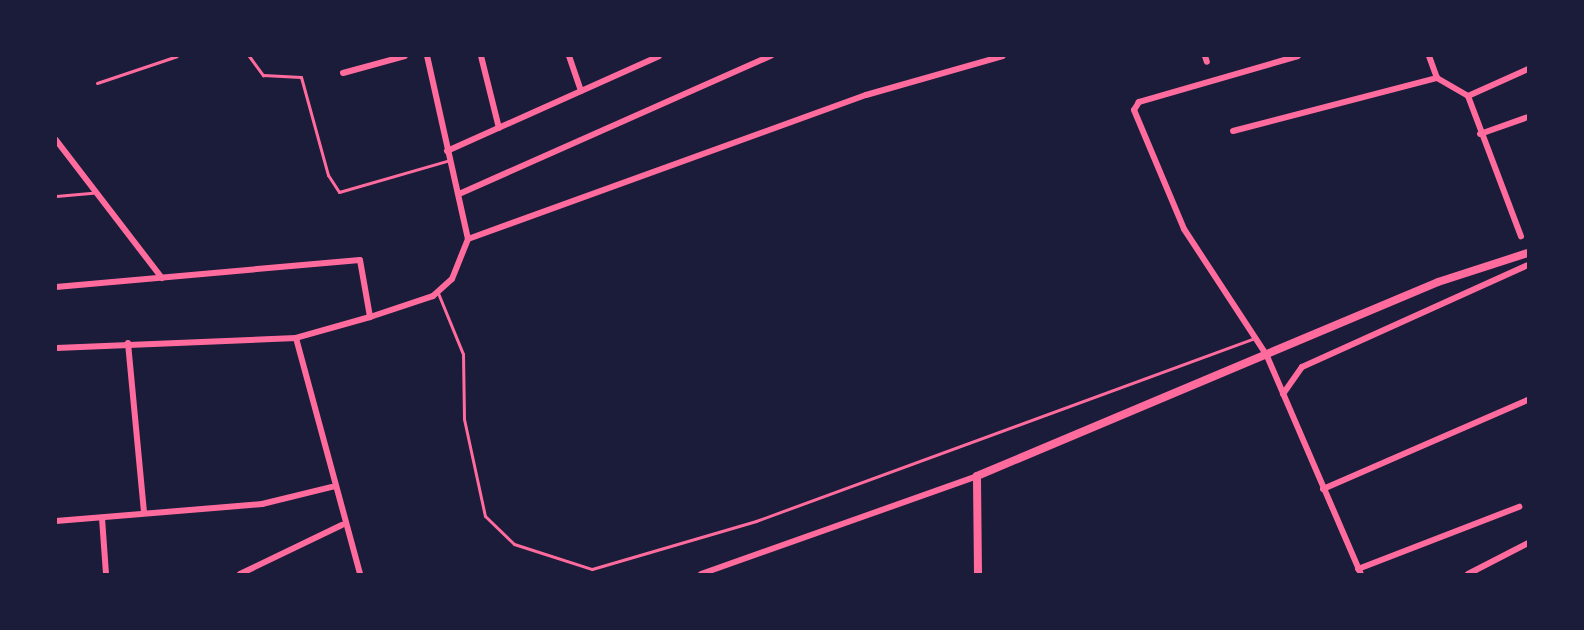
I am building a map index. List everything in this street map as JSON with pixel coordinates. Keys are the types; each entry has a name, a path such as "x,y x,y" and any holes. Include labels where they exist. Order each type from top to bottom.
{"street":[{"path":"343,74 405,56"},
{"path":"56,348 128,343 296,339 370,317 438,292 452,279 468,239 427,56"},
{"path":"481,56 499,128"},
{"path":"569,56 581,91"},
{"path":"447,151 659,56"},
{"path":"459,194 771,56"},
{"path":"468,239 866,95 1003,56"},
{"path":"1298,56 1277,58 1139,102 1134,110 1184,229 1267,356 1360,572 1519,507"},
{"path":"1429,56 1437,78 1468,96 1480,134 1521,236"},
{"path":"1468,96 1528,69"},
{"path":"1233,131 1437,78"},
{"path":"1480,134 1528,117"},
{"path":"56,140 93,193 162,278"},
{"path":"701,574 976,476 1284,349 1438,282 1528,253"},
{"path":"56,287 360,260 370,317"},
{"path":"1283,394 1302,366 1528,265"},
{"path":"296,339 342,525 360,574"},
{"path":"128,343 144,512"},
{"path":"1323,489 1528,400"},
{"path":"976,476 978,574"},
{"path":"56,521 262,504 332,487"},
{"path":"102,518 106,574"},
{"path":"240,574 342,525"},
{"path":"1468,574 1528,543"}],"lane":[{"path":"97,83 177,56"},
{"path":"249,56 263,75 301,77 328,175 339,192 450,160"},
{"path":"56,196 93,193"},
{"path":"438,292 463,354 464,419 485,516 514,544 592,569 756,521 1254,338"}]}
